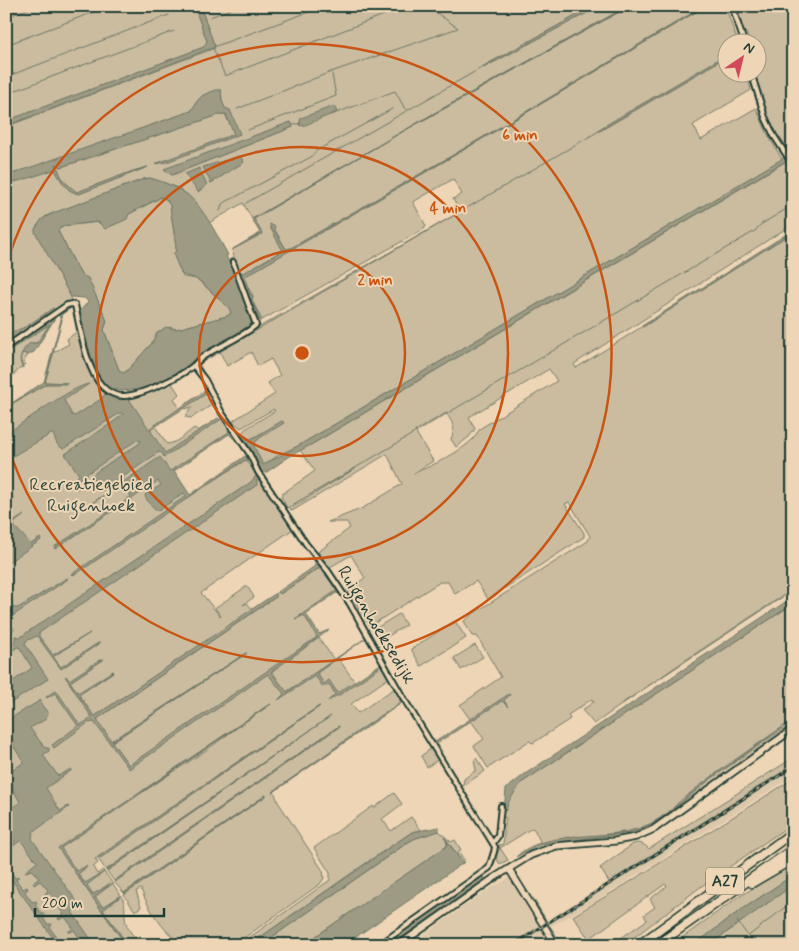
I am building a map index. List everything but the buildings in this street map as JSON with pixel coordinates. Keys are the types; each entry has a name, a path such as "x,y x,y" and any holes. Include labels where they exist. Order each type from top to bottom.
{"highway":[{"name":"A27","path":"639,945 793,832"},
{"name":"A27","path":"657,945 793,849"},
{"name":"A27","path":"736,889 753,883 793,859"}],"main road":[{"path":"399,945 494,878 544,849 556,846 615,841 636,837 654,829 793,729"},
{"path":"509,869 556,945"}],"street":[{"path":"732,6 741,32"},
{"path":"754,82 765,117 774,136 793,166"},
{"path":"6,347 72,304 76,307 79,328 94,373 104,388 112,394 122,396 170,381 194,366 197,361 256,325 233,262"},
{"name":"Ruigenhoeksedijk","path":"194,366 205,380 229,425 249,453 259,474 300,536 328,571 350,604 405,701 493,843"},
{"path":"380,945 489,868 494,852 493,843 498,836 501,806"},
{"path":"487,869 494,878"}],"shaded area":[{"path":"194,6 200,6 215,47 6,126 6,121 204,47 207,41"},
{"path":"594,6 600,6 482,67"},
{"path":"628,6 630,6 400,133"},
{"path":"706,6 443,162 244,277 251,295 253,295 252,300 261,321 259,321 239,271 243,273 283,251 270,224 275,227 274,230 286,249 291,248 455,154"},
{"path":"716,61 716,63 599,131 599,129"},
{"path":"221,90 225,108 230,110 240,134 167,162 155,164 234,134 226,114 222,114 61,167 56,164 63,181 77,192 148,167 79,194 71,191 62,182 55,170 6,184 6,176 191,111 203,95"},
{"path":"334,106 337,112 303,126 299,125 301,118"},
{"path":"291,122 293,127 172,175 164,169"},
{"path":"778,137 780,137 790,152 793,153 793,161 791,159 787,160 290,456 264,474 257,476 257,485 39,633 39,636 53,655 90,633 54,656 61,667 100,643 61,669 37,636 26,641 25,644 48,679 6,706 6,686 32,668 20,648 18,647 6,654 6,647 15,641 15,636 21,637 251,482 260,471 245,439 251,439 282,421 284,423 253,444 263,465 298,446 782,159 788,154"},
{"path":"371,150 254,219 262,233 233,249 260,233 252,219"},
{"path":"240,156 244,162 211,183 203,167"},
{"path":"199,168 207,185 198,192 185,174"},
{"path":"150,178 176,188 189,196 200,208 228,255 226,256 252,320 250,325 203,353 182,370 169,377 140,388 130,390 112,389 105,384 97,371 87,343 79,312 88,302 85,298 71,297 35,229 42,219 51,214","holes":["161,197 166,199 170,205 176,247 176,251 173,254 182,275 201,282 229,308 231,313 227,316 181,328 166,327 157,333 152,343 123,373 119,370 104,330 107,321 88,278 81,275 58,231 62,226 98,222 105,229 127,219 129,214"]},
{"path":"793,230 793,232 642,326"},
{"path":"53,308 55,310 6,343 6,335 27,326"},
{"path":"71,308 61,315 62,320 45,382 67,384 46,384 6,407 44,382 61,320 59,315"},
{"path":"55,318 34,352 28,355 23,353 21,357 23,352 30,343 37,343 50,324 10,350 8,349"},
{"path":"89,384 64,400 72,415 75,416 101,399 105,394 117,399 129,399 149,429 205,391 206,394 150,430 165,453 218,418 220,420 166,456 164,457 159,452 103,491 99,489 93,479 77,489 92,478 97,471 140,443 140,440 137,440 76,481 79,475 65,454 116,420 122,413 63,449 57,444 53,434 51,434 6,460 6,434 71,391"},
{"path":"229,429 237,442 229,434 174,471 190,495 245,456 248,461 244,460 79,572 72,574 186,496 184,493 159,510 155,509 146,499 145,495 161,485 158,481 124,504 131,496 123,484 92,503 160,457 170,471 229,432"},
{"path":"120,506 55,549 54,547"},
{"path":"24,515 14,523 14,526 31,544 40,538 41,540 6,564 6,527"},
{"path":"305,548 335,586 319,568 280,594 278,592 315,566 315,562"},
{"path":"67,578 8,619 14,629 6,634 6,598 14,608 18,608"},
{"path":"336,591 340,592 359,623 340,594 336,593 306,614 319,634 329,630 271,672 287,692 367,637 317,673 324,684 329,680 337,692 339,692 378,666 379,668 338,696 328,701 335,694 329,684 323,687 315,676 278,700 284,694 268,674 129,769 94,722 88,723 54,748 52,745 78,726 55,693 46,697 56,690 80,725 92,718 65,676 69,680 104,659 70,682 78,693 114,671 79,695 95,716 267,599 275,594 277,596 97,719 111,741 247,653 112,742 129,765 317,637 304,615 295,619"},
{"path":"793,597 793,604 521,783 504,811 506,789 525,774"},
{"path":"509,694 504,700 508,707 502,701 437,743 442,752 440,752 435,742"},
{"path":"400,698 403,702 272,793 401,702"},
{"path":"41,700 41,704 48,713 46,719 30,728 45,748 49,748 49,751 43,755 58,776 72,770 46,788 60,811 69,807 33,832 32,839 80,906 72,912 95,945 84,945 74,930 69,933 73,928 65,917 59,920 58,918 64,915 58,906 51,909 50,907 56,903 55,898 49,893 43,897 48,890 40,881 34,885 33,883 39,878 32,870 25,872 37,862 21,841 8,848 15,841 6,830 6,812 20,802 9,782 6,782 6,775 24,762 11,743 6,744 6,721"},
{"path":"271,704 61,848 76,871 87,866 78,874 85,883 104,872 87,885 93,894 112,884 95,897 103,907 120,897 103,910 128,945 126,945 58,848"},
{"path":"320,706 99,859 98,857"},
{"path":"331,716 107,871 106,870"},
{"path":"793,720 708,781 663,818 637,831 542,844 516,857 528,848 542,842 625,832 649,824 665,815 724,768"},
{"path":"339,726 115,882 114,881"},
{"path":"793,765 793,776 594,902 551,926 548,920"},
{"path":"266,795 125,894 124,893"},
{"path":"439,827 439,831 408,842 261,945 249,945 412,832"},
{"path":"444,837 463,863 344,945 303,945 447,846 448,844"},
{"path":"6,865 15,878 19,877 16,880 23,889 27,887 28,889 25,892 32,902 36,901 35,905 40,912 45,914 42,916 47,924 52,924 50,928 57,938 61,937 59,941 62,945 58,945 6,872"},
{"path":"793,875 793,885 709,945 694,945 734,915"},
{"path":"483,876 485,877 484,879 391,945 384,945"},
{"path":"511,877 551,945 410,945 486,891"}],"green space":[{"path":"6,6 194,6 207,41 204,47 12,119 13,124 215,48 200,6 594,6 483,68 600,6 628,6 431,115 252,219 243,203 209,223 189,196 176,187 150,178 46,216 35,229 71,297 71,302 65,304 6,343","holes":["221,90 225,109 230,110 235,136 225,114 222,114 61,167 57,164 61,176 77,193 147,167 79,194 69,190 55,170 29,169 191,111 203,95","291,122 293,127 172,175 165,170","239,156 244,162 211,183 208,175 229,160"]},
{"path":"630,6 704,6 455,154 291,248 286,249 274,228 270,227 283,250 243,273 239,273 232,250 262,234 254,219 400,133"},
{"path":"706,6 725,6 734,32 716,32 716,61 600,129 600,131 716,63 716,82 749,82 751,90 693,125 701,140 756,108 768,135 782,159 264,465 261,463 253,444 283,423 283,421 251,439 244,440 240,436 245,429 275,411 274,409 241,428 233,422 275,394 268,383 280,375 271,359 258,366 251,352 227,366 219,350 460,212 453,199 462,194 453,179 413,202 426,226 424,229 262,320 243,277 443,162"},
{"path":"749,6 793,6 793,153 790,152 776,134 768,120 757,82 766,82 766,32 745,32 739,13"},
{"path":"785,162 793,174 793,224 574,364 576,368 793,232 793,589 681,663 594,724 582,710 594,702 592,699 568,715 570,719 533,743 529,741 488,768 474,746 484,739 460,705 501,677 477,636 472,636 464,621 588,541 590,536 569,502 565,504 584,533 584,537 488,599 476,581 455,594 448,582 440,582 370,626 347,590 365,578 351,555 330,567 318,552 350,528 347,522 328,522 363,508 402,484 387,454 292,511 290,509 356,468 287,508 281,496 282,494 315,471 300,450","holes":["549,369 557,381 481,428 474,438 454,453 414,473 433,461 415,431 446,413 453,426 451,439 456,447 469,437 475,429 469,417"]},
{"path":"162,197 170,205 176,247 175,253 183,277 197,279 229,308 231,313 227,316 181,328 175,329 170,327 157,333 152,343 123,373 119,370 104,330 107,321 88,279 81,275 58,231 62,226 99,222 129,214"},
{"path":"50,324 37,343 30,343 25,349 24,353 28,355 24,361 25,364 13,375 6,369 6,352"},
{"name":"Recreatiegebied Ruigenhoek","path":"78,331 94,378 103,389 116,397 129,399 171,382 179,394 174,399 180,409 155,426 167,444 178,440 194,428 199,431 223,418 231,430 228,430 229,432 173,469 190,496 246,460 293,529 201,593 221,617 215,608 247,586 254,597 243,605 247,603 253,610 94,716 79,695 113,672 78,693 71,684 128,767 112,742 246,653 111,741 97,719 276,597 275,594 278,592 280,594 318,569 321,569 337,591 296,619 304,615 318,637 152,751 269,672 283,688 272,671 319,638 334,660 286,692 287,694 338,658 355,682 382,663 390,677 351,704 358,713 395,688 403,700 399,699 401,702 272,792 274,791 278,802 323,871 324,878 320,884 234,945 177,945 179,943 152,912 141,889 136,891 141,907 135,911 124,895 266,795 124,893 114,882 339,726 114,881 106,870 98,859 320,706 95,859 98,863 93,867 97,874 103,870 116,889 123,900 125,906 125,921 129,929 134,937 145,945 128,945 103,910 120,896 101,907 95,896 110,883 93,895 86,886 87,884 78,874 86,866 75,873 126,945 10,945 6,939 6,905 10,904 9,900 12,898 6,887 6,407 46,384 67,383 45,382 54,352 69,344 67,339","holes":["100,660 103,660 70,682 69,681","268,705 208,749 143,792 142,791","298,739 107,871 106,870"]},
{"path":"207,389 215,403 191,418 185,417 192,407 185,409 184,406"},
{"path":"793,604 793,720 682,799 668,813 650,824 639,829 618,833 584,837 574,836 541,843 532,828 500,848 508,860 500,864 496,858 493,868 491,868 495,855 500,849 499,845 503,844 506,818 503,817 504,811 508,801 521,783"},
{"path":"399,614 406,625 380,641 373,630"},
{"path":"455,621 466,638 421,666 411,649"},
{"path":"475,645 483,657 461,670 454,658"},
{"path":"793,722 793,726 652,827 638,833 616,838 542,844 630,833 655,823 713,777"},
{"path":"432,748 439,759 427,767 421,756"},
{"path":"476,758 485,771 463,786 464,779 476,770 474,761"},
{"path":"793,758 793,765 609,882 600,868 633,844 642,844 649,849"},
{"path":"793,779 793,823 699,888 624,945 611,945 647,920 644,915 655,907 650,899 667,886 665,884 589,939 573,916"},
{"path":"394,793 402,804 382,819 391,831 411,817 421,830 412,832 373,858 249,945 239,945 330,880 330,873 314,848"},
{"path":"439,831 451,842 455,840 461,850 458,852 465,861 463,863 446,839 447,846 303,945 290,945 284,937 288,945 261,945 413,839"},
{"path":"793,863 793,875 694,945 672,945 734,900"},
{"path":"793,885 793,945 709,945"},
{"path":"450,902 448,907 395,945 391,945"}],"waterway":[{"path":"6,17 36,6"},
{"path":"6,45 110,6"},
{"path":"210,17 239,6"},
{"path":"213,45 216,46 325,6"},
{"path":"213,48 225,76 407,6"},
{"path":"237,109 331,72 458,28 427,6"},
{"path":"6,77 169,15"},
{"path":"740,19 742,26"},
{"path":"6,94 174,31"},
{"path":"246,203 483,67"},
{"path":"248,130 336,96 332,74"},
{"path":"757,82 759,88"},
{"path":"331,115 395,91 405,109"},
{"path":"761,93 767,115 776,132"},
{"path":"220,211 222,204 311,157 316,151 392,109"},
{"path":"293,125 301,123"},
{"path":"245,439 223,409 199,364 599,131"},
{"path":"263,473 286,509 755,231 760,225 793,205"},
{"path":"621,704 793,590"},
{"path":"533,898 546,920"},
{"path":"737,945 793,901"},
{"path":"737,921 755,945"},
{"path":"550,926 562,945"}],"railway":[{"path":"513,945 793,767"}]}
